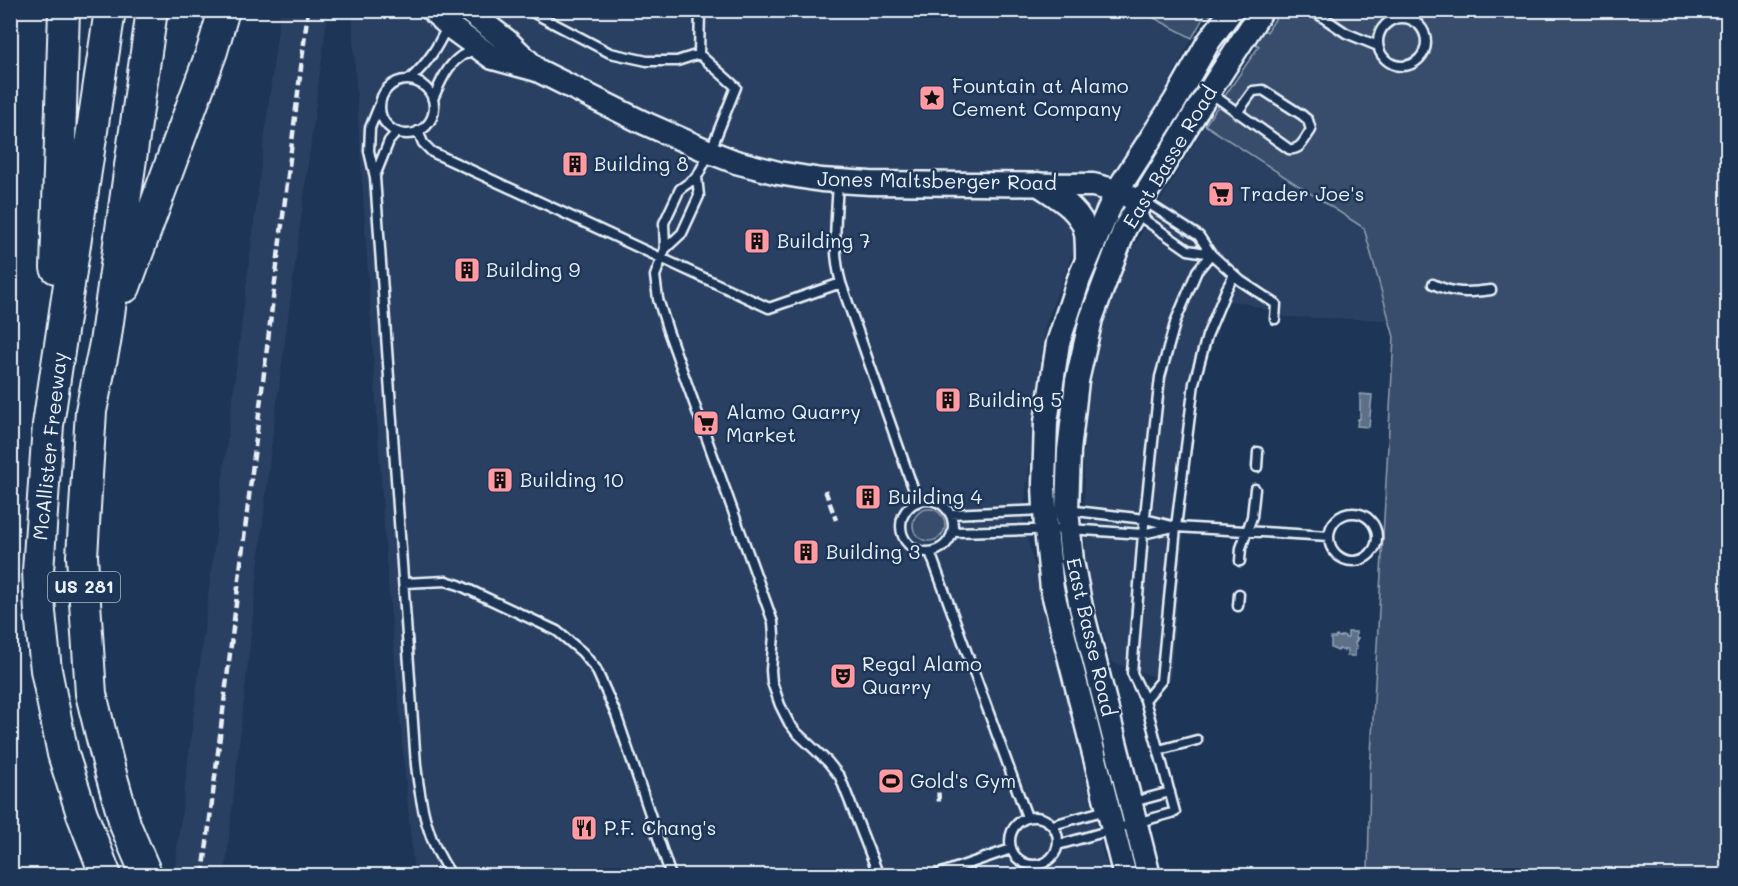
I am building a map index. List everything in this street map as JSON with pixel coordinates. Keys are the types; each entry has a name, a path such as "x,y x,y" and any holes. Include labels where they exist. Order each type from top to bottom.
{"highway":[{"path":"51,406 64,10"},
{"name":"McAllister Freeway","path":"106,876 82,814 63,754 46,670 40,612 39,571 48,424 110,10"},
{"name":"McAllister Freeway","path":"147,876 126,827 91,694 82,556 91,411 105,343 152,10"},
{"path":"105,343 212,51 224,10"}],"main road":[{"name":"Jones Maltsberger Road","path":"467,10 507,41 537,70"},
{"name":"East Basse Road","path":"1057,519 1044,454 1053,370 1058,343 1068,312 1087,258 1118,191 1175,101 1209,41 1232,10"},
{"name":"East Basse Road","path":"1149,876 1121,813 1053,589 1057,519 1077,381 1091,319 1125,228 1262,10"},
{"name":"Jones Maltsberger Road","path":"440,18 479,50 493,58 537,70 642,122 736,162 778,173 821,180 870,183 1093,185 1118,191 1140,202"},
{"path":"1038,184 1076,213 1086,233 1087,258"},
{"name":"East Basse Road","path":"1121,813 1125,876"}],"lane":[{"path":"528,10 610,53 647,61 677,61 699,54"},
{"path":"700,10 699,54 736,87 698,177 699,196 682,233 664,253 655,276 658,299 773,622 771,670 775,693 789,723 840,777 879,876"},
{"path":"1312,10 1346,33 1378,46"},
{"path":"1414,21 1419,10"},
{"path":"409,80 423,67 438,47 440,18"},
{"path":"1399,18 1414,21 1424,33 1426,40 1422,56 1416,62 1400,66 1385,60 1378,46 1380,30 1385,24 1399,18"},
{"path":"433,99 450,66 464,52 479,50"},
{"path":"379,106 382,119 391,129 406,134 418,131 428,123 433,116 434,107 428,89 419,83 409,80 398,81 388,86 382,95 370,128 369,151 375,177 415,756 421,805 435,848 452,876"},
{"path":"1209,92 1238,113 1289,149 1299,148 1311,129 1308,120 1302,115 1263,90 1253,91 1238,113"},
{"path":"418,131 423,143 432,152 664,253 769,308 841,283"},
{"path":"375,177 389,141 397,132"},
{"path":"664,253 664,224 680,189 698,177"},
{"path":"838,181 834,241 836,266 918,502"},
{"path":"1140,202 1145,220 1188,250 1211,254"},
{"path":"1140,202 1152,206 1199,236 1211,254 1234,275 1276,304 1275,319"},
{"path":"1053,825 1121,813 1175,812 1145,700 1132,673 1143,534 1160,377 1176,320 1197,271 1211,254"},
{"path":"1145,700 1161,681 1176,527 1194,383 1207,336 1234,275"},
{"path":"1433,284 1452,292 1491,290"},
{"path":"1257,466 1258,452"},
{"path":"1240,561 1241,548 1252,517 1255,489"},
{"path":"933,501 946,508 950,514 953,532 945,546 930,552 917,550 904,538 902,521 905,513 918,502 933,501"},
{"path":"1354,513 1363,515 1371,521 1376,528 1377,538 1375,547 1369,554 1352,561 1343,559 1335,553 1330,545 1329,536 1331,527 1337,519 1345,514 1354,513"},
{"path":"950,514 1057,519 1145,519 1176,527 1329,536"},
{"path":"953,532 1057,519 1143,534 1176,527"},
{"path":"930,552 1027,817"},
{"path":"404,583 446,581 459,585 557,631 582,652 596,669 611,702 671,876"},
{"path":"1238,606 1239,594"},
{"path":"1159,750 1197,740"},
{"path":"1058,845 1121,813 1170,792"},
{"path":"1036,816 1046,819 1053,825 1059,838 1055,853 1049,860 1032,865 1016,857 1011,849 1010,840 1012,830 1018,822 1027,817 1036,816"},
{"path":"933,876 1011,849"}],"shaded area":[{"name":"Alamo Quarry Market","path":"1141,10 1192,38 1148,123 1083,225 1045,326 1023,519 1103,854 1110,875 414,875 386,559 353,11"},
{"path":"1281,10 1727,11 1727,875 1368,875 1370,773 1394,337 1364,228 1205,125 1259,46 1206,13 1192,38 1141,11 1234,11 1267,32"},
{"path":"280,11 328,11 271,448 225,875 174,875"},
{"path":"1205,125 1365,228 1389,320 1287,317 1242,302 1225,301 1197,392 1170,682 1111,662 1086,570 1083,428 1109,304 1134,246"},
{"path":"1360,394 1372,395 1369,427 1357,426 1358,419 1360,419"},
{"path":"929,509 940,514 945,525 940,536 929,541 918,536 913,525 918,514"},
{"path":"1348,632 1356,632 1356,638 1358,638 1355,643 1357,649 1355,656 1347,656 1347,649 1338,651 1331,648 1331,638 1345,636 1348,638"}],"railway":[{"path":"203,876 308,10"},
{"path":"825,490 836,520"},
{"path":"938,779 939,805"}],"place":[{"name":"Fountain at Alamo Cement Company","path":"932,98"},
{"name":"Building 8","path":"575,164"},
{"name":"Trader Joe's","path":"1221,194"},
{"name":"Building 7","path":"757,241"},
{"name":"Building 9","path":"467,270"},
{"name":"Building 5","path":"948,400"},
{"name":"Alamo Quarry Market","path":"706,423"},
{"name":"Building 10","path":"500,480"},
{"name":"Building 4","path":"868,497"},
{"name":"Building 3","path":"806,552"},
{"name":"Regal Alamo Quarry","path":"843,676"},
{"name":"Gold's Gym","path":"891,781"},
{"name":"P.F. Chang's","path":"584,828"}]}
